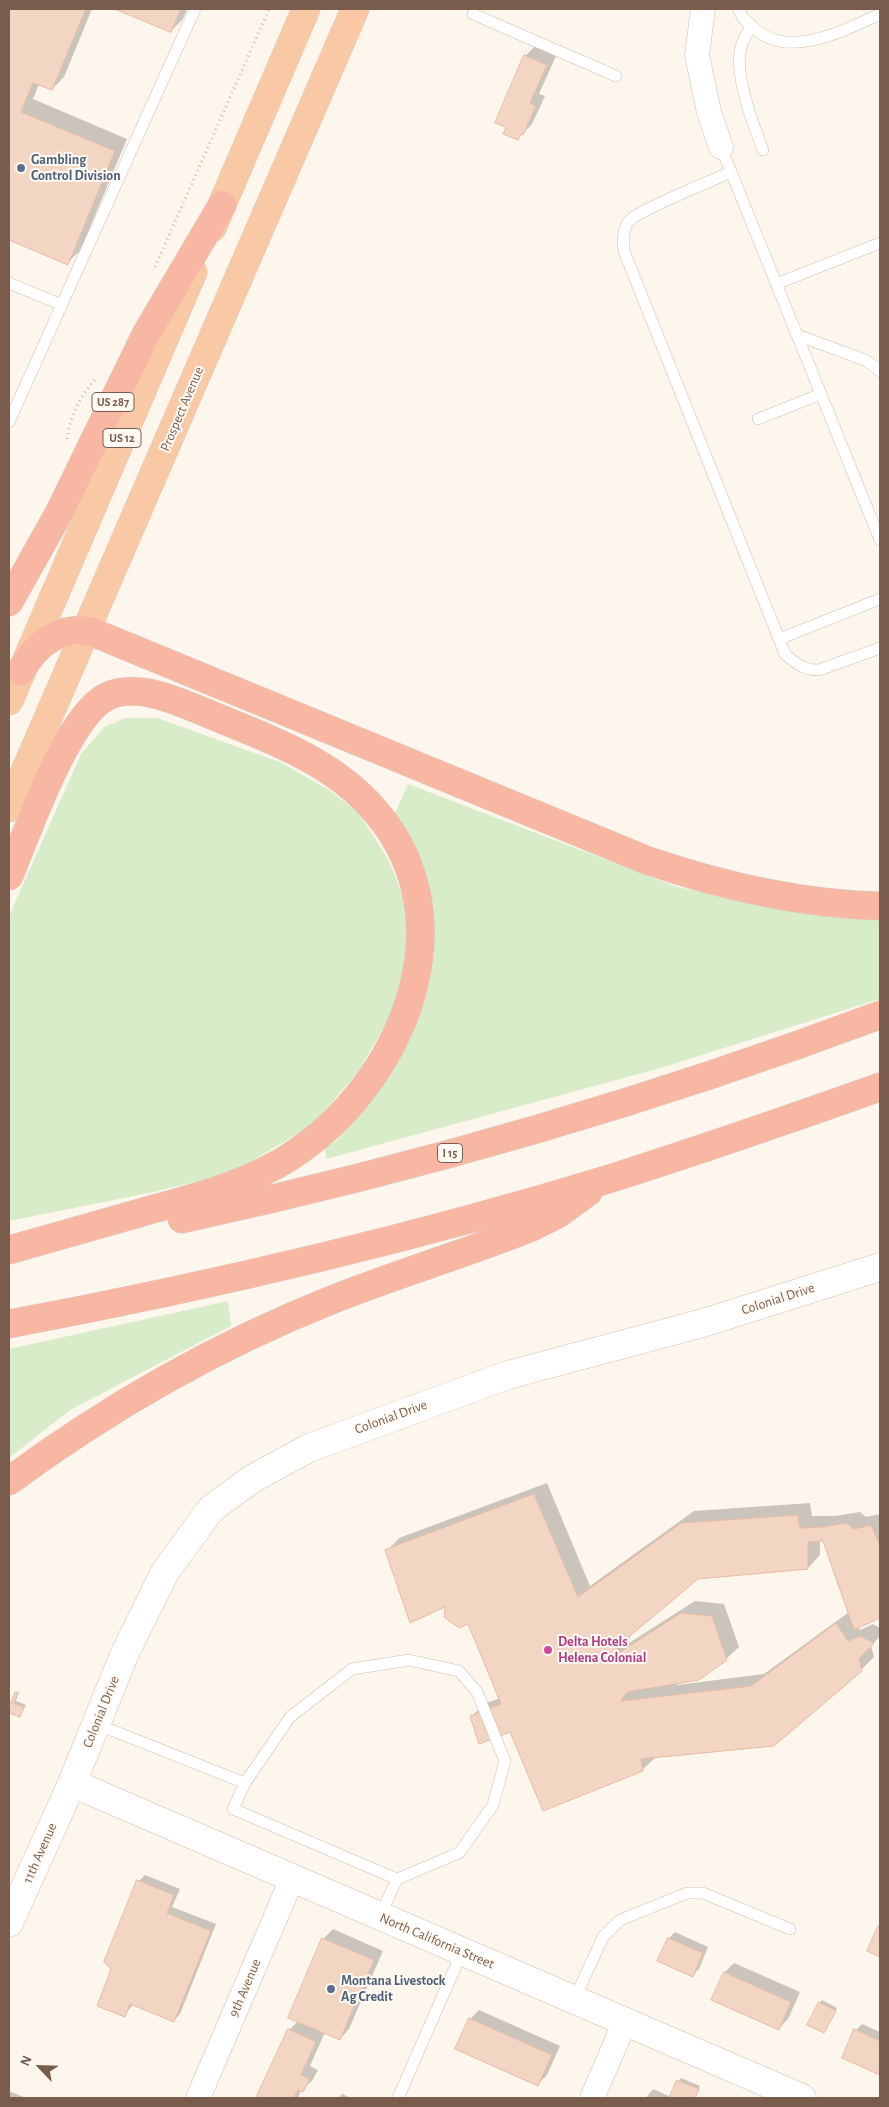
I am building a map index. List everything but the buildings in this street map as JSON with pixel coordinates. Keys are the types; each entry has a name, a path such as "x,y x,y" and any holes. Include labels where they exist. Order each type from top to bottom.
{"highway":[{"name":"US 12","path":"21,672 306,9"},
{"name":"Prospect Avenue","path":"9,808 355,9"},
{"name":"US 287","path":"9,602 59,513 150,327 222,205"},
{"path":"9,701 28,659 41,645 66,631 86,630 646,860 704,879 761,893 840,904 880,906"},
{"path":"9,876 66,745 80,721 103,698 119,693 137,692 167,699 198,710 298,753 329,770 357,792 383,821 402,854 415,890 421,930 415,986 403,1024 394,1042 359,1094 316,1138 282,1162 230,1186 9,1250"},
{"name":"I 15","path":"9,1255 188,1217 436,1157 661,1090 880,1015"},
{"path":"9,1324 153,1296 457,1222 608,1179 747,1134 880,1087"},
{"path":"9,1481 86,1427 207,1357 329,1301 532,1228 558,1214 608,1179"}],"main road":[{"name":"Colonial Drive","path":"72,1783 125,1653 166,1572 211,1510 252,1479 310,1448 508,1375 703,1323 880,1267"},
{"name":"North California Street","path":"72,1783 802,2098"},
{"name":"11th Avenue","path":"9,1924 72,1783"}],"street":[{"path":"703,9 697,55 709,112 721,147"},
{"name":"9th Avenue","path":"198,2098 292,1879"},
{"path":"592,2098 625,2022"}],"lane":[{"path":"9,422 195,9"},
{"path":"739,9 741,16 759,34 791,44 832,36 880,14"},
{"path":"473,14 616,76"},
{"path":"752,26 741,45 741,76 747,107 762,150"},
{"path":"721,147 880,540"},
{"path":"731,172 645,211 629,221 623,235 624,251 785,654 797,665 809,670 819,670 880,648"},
{"path":"776,284 880,242"},
{"path":"9,283 62,305"},
{"path":"797,335 865,360 880,371"},
{"path":"758,419 821,394"},
{"path":"778,639 880,599"},
{"path":"380,1916 396,1879 459,1853 493,1805 505,1761 477,1692 459,1671 409,1660 352,1669 290,1717 245,1783 233,1809 396,1879"},
{"path":"96,1724 245,1783"},
{"path":"574,2000 603,1937 620,1920 687,1892 703,1893 790,1930"},
{"path":"398,2098 462,1952"}],"path":[{"path":"151,274 179,217 268,9"},
{"path":"66,446 68,429 76,409 86,390 101,374"}],"green space":[{"path":"125,718 157,718 280,762 329,790 359,813 389,861 409,912 406,962 395,1008 359,1070 314,1124 231,1173 149,1193 9,1221 9,916 81,754 104,727"},
{"path":"408,784 677,887 791,909 880,919 880,999 657,1069 326,1159 325,1148 336,1141 365,1110 393,1072 417,1021 431,965 430,914 393,817"},
{"path":"228,1301 231,1326 70,1410 9,1458 9,1349"}],"place":[{"name":"Gambling Control Division","path":"21,168"},
{"name":"Delta Hotels Helena Colonial","path":"548,1650"},
{"name":"Montana Livestock Ag Credit","path":"331,1989"}]}
